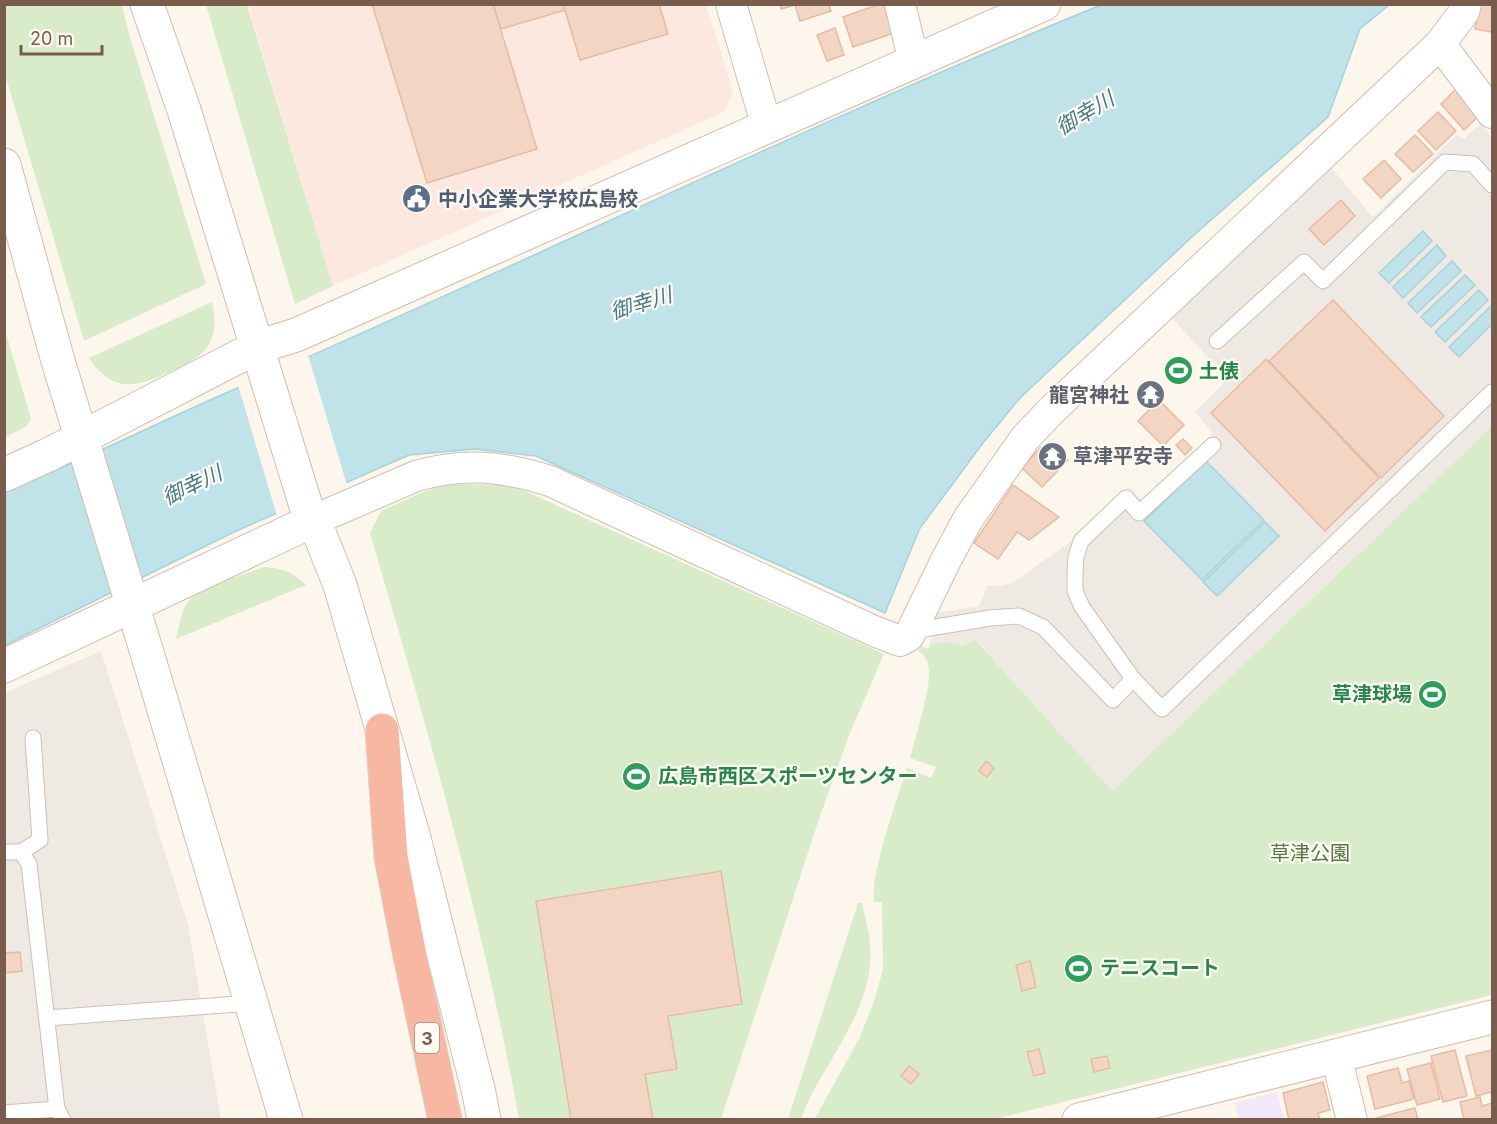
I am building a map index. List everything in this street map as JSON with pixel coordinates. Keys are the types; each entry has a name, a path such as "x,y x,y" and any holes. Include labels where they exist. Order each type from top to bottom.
{"highway":[{"name":"3","path":"382,730 391,857 445,1119"}],"street":[{"path":"147,4 184,110 310,513 339,585 414,838 484,1119"},
{"path":"159,4 184,110"},
{"path":"731,4 767,127"},
{"path":"900,4 914,62"},
{"path":"4,475 84,447 261,360 296,335 1044,4"},
{"path":"4,666 129,598 310,513 431,471 463,466 516,470 550,481 874,631 900,640 909,636 968,519 1026,437 1440,44 1464,12 1466,4"},
{"path":"1440,44 1492,113"},
{"path":"4,165 58,361 286,1119"},
{"path":"1079,1119 1492,1017"},
{"path":"1336,1056 1352,1119"}],"lane":[{"path":"1217,341 1304,262 1323,281 1445,162 1473,164 1492,185"},
{"path":"1213,445 1139,513 1126,498 1081,542 1076,557 1076,591 1091,621 1133,680 1162,709 1492,392"},
{"path":"912,631 990,618 1019,616 1043,627 1113,700 1133,680"},
{"path":"4,852 21,852 40,840 33,738"},
{"path":"4,1113 60,1114 29,864 21,852"},
{"path":"47,1018 252,1003"}],"shaded area":[{"name":"中小企業大学校広島校","path":"248,5 706,5 733,91 724,112 333,286"},
{"path":"1481,123 1492,138 1492,426 1112,792 977,640 962,646 948,642 930,644 936,613 979,606 988,585 1002,586 1012,583 1073,540 1129,487 1143,501 1213,433 1195,412 1228,379 1172,318 1330,166 1373,217 1457,134 1464,139"},
{"path":"101,651 188,925 221,1119 5,1119 4,693"},
{"path":"1277,1092 1284,1119 1239,1119 1235,1103"}],"green space":[{"path":"4,5 122,5 130,38 206,284 84,341 5,74"},
{"path":"206,5 247,5 333,286 295,304"},
{"path":"212,302 214,328 208,346 193,360 170,372 136,384 126,384 107,377 89,358"},
{"path":"5,330 31,419 26,427 5,437"},
{"name":"草津公園","path":"1492,426 1492,995 995,1119 814,1120 860,1037 883,969 882,902 874,902 874,889 880,855 907,768 931,778 936,767 910,758 929,678 927,661 918,651 921,646 928,649 930,644 948,642 962,646 976,640 1112,791"},
{"name":"広島市西区スポーツセンター","path":"504,485 525,491 884,654 850,733 819,819 721,1119 519,1119 489,971 471,898 433,751 370,533 381,511 423,492 442,486"},
{"path":"264,567 287,572 306,585 176,639 182,613 187,603 196,594"},
{"path":"858,903 862,903 870,944 870,968 865,991 846,1035 821,1077 801,1119 788,1119"}],"water":[{"name":"御幸川","path":"1101,5 1389,5 1360,29 1328,117 1193,236 1020,398 983,443 920,528 885,613 536,456 475,449 409,455 234,532 5,645 5,491 349,339 777,144"},
{"path":"1423,231 1432,241 1389,283 1379,273"},
{"path":"1437,245 1446,256 1403,298 1393,287"},
{"path":"1452,261 1461,271 1417,313 1408,303"},
{"path":"1465,275 1475,285 1431,327 1421,317"},
{"path":"1479,290 1488,300 1445,342 1435,332"},
{"path":"1492,305 1492,324 1459,357 1449,347"},
{"path":"1206,461 1264,520 1202,580 1144,521"},
{"path":"1265,522 1279,536 1217,596 1203,582"}],"pier":[{"path":"308,355 347,485 277,516 238,385"}],"building":[{"path":"372,4 493,4 537,149 427,183"},
{"path":"493,4 563,4 565,10 501,29"},
{"path":"563,4 659,4 668,34 580,60"},
{"path":"780,4 829,4 831,11 800,21 795,5 781,9"},
{"path":"884,4 894,33 853,47 843,17"},
{"path":"1480,4 1492,4 1492,32 1475,29"},
{"path":"835,28 844,55 827,61 817,35"},
{"path":"1456,89 1480,115 1464,130 1441,104"},
{"path":"1438,112 1456,131 1436,150 1418,131"},
{"path":"1415,135 1433,154 1413,172 1395,154"},
{"path":"1384,160 1401,179 1381,198 1363,179"},
{"path":"1341,200 1355,216 1324,245 1309,229"},
{"path":"1333,300 1444,416 1381,478 1269,361"},
{"path":"1266,359 1379,478 1325,531 1211,413"},
{"path":"1159,400 1184,425 1163,446 1138,421"},
{"path":"1183,439 1192,448 1185,455 1176,445"},
{"path":"1041,447 1049,455 1056,448 1068,460 1042,487 1022,468"},
{"path":"1013,485 1059,517 1029,540 1017,532 998,559 974,543"},
{"path":"986,761 994,768 987,777 979,771"},
{"path":"721,871 742,1004 668,1016 677,1069 645,1074 653,1120 571,1120 536,901"},
{"path":"20,952 22,971 4,973 4,953"},
{"path":"1030,961 1036,987 1022,991 1016,965"},
{"path":"1039,1049 1045,1073 1034,1076 1027,1052"},
{"path":"1455,1050 1467,1096 1443,1102 1431,1056"},
{"path":"1492,1050 1492,1092 1476,1096 1466,1056"},
{"path":"1107,1056 1110,1068 1094,1072 1091,1059"},
{"path":"1431,1063 1440,1099 1417,1105 1407,1069"},
{"path":"909,1066 919,1074 911,1084 901,1076"},
{"path":"1398,1068 1402,1083 1409,1081 1414,1099 1375,1109 1367,1076"},
{"path":"1323,1082 1330,1110 1318,1113 1320,1120 1289,1120 1283,1093"},
{"path":"1480,1097 1482,1106 1492,1103 1492,1120 1464,1120 1460,1102"},
{"path":"1415,1108 1418,1120 1377,1120 1376,1118"}],"place":[{"name":"中小企業大学校広島校","path":"417,199"},
{"name":"土俵","path":"1178,371"},
{"name":"龍宮神社","path":"1150,395"},
{"name":"草津平安寺","path":"1052,456"},
{"name":"草津球場","path":"1433,694"},
{"name":"広島市西区スポーツセンター","path":"637,776"},
{"name":"テニスコート","path":"1079,968"}]}
